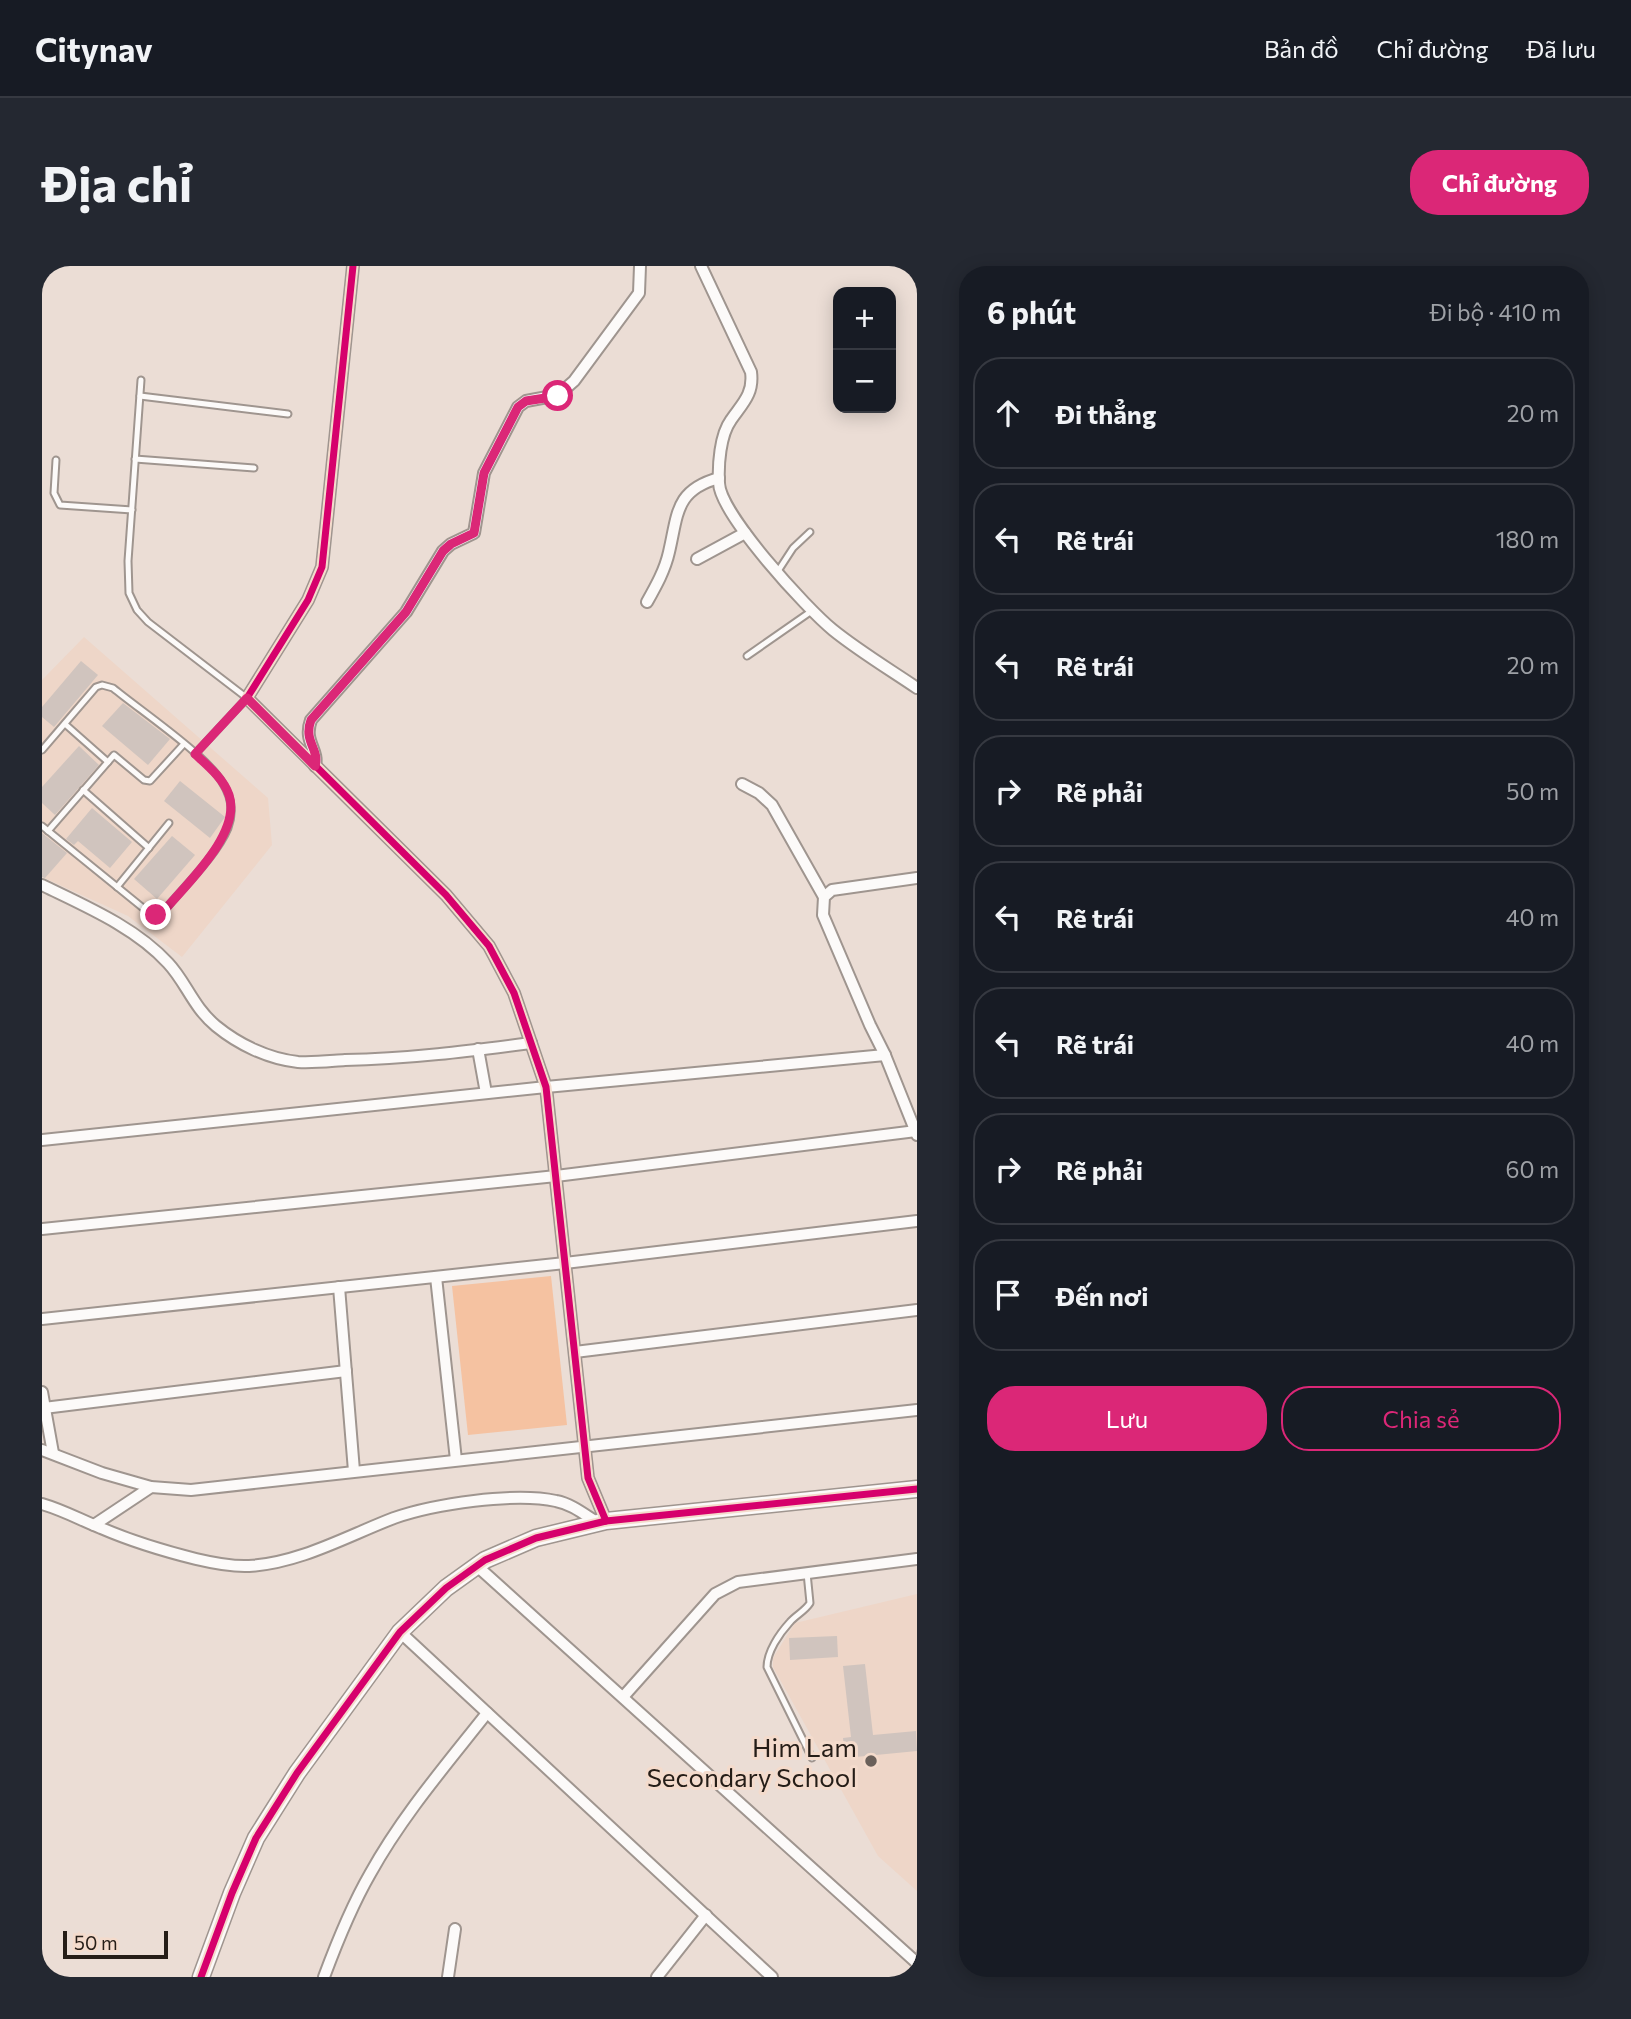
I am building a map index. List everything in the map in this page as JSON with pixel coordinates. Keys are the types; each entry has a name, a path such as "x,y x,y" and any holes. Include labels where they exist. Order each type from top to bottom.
{"street":[{"path":"353,266 322,567 308,600 247,698 446,895 489,946 514,993 546,1087 588,1478 602,1522"},
{"path":"315,766 316,755 307,733 311,720 406,612 443,551 474,533 484,473 518,407 526,401 558,396 574,381 639,293 640,266"},
{"path":"701,266 749,365 752,380 743,406 727,428 719,478 721,492 729,510 745,533 833,630 917,688"},
{"path":"647,602 665,564 678,508 695,488 719,478"},
{"path":"697,559 745,533"},
{"path":"42,1229 556,1176 916,1133 885,1055 832,939 823,915 824,897 772,805 759,793 742,784"},
{"path":"824,897 832,890 917,878"},
{"path":"42,885 97,912 141,940 169,964 193,1002 215,1026 249,1048 297,1062 378,1059 531,1043"},
{"path":"478,1049 486,1093"},
{"path":"42,1140 486,1093 885,1055"},
{"path":"42,1319 565,1263 917,1221"},
{"path":"436,1276 456,1460"},
{"path":"339,1287 354,1471"},
{"path":"575,1352 917,1310"},
{"path":"44,1408 346,1371"},
{"path":"42,1392 47,1451 102,1473 151,1487 191,1490 917,1410"},
{"path":"97,1523 151,1487"},
{"path":"201,1977 256,1838 305,1762 400,1632 446,1588 477,1566 536,1538 602,1522 917,1489"},
{"path":"42,1504 171,1553 218,1564 247,1566 311,1552 428,1507 486,1500 541,1499 558,1501 602,1522"},
{"path":"624,1698 715,1594 738,1582 917,1559"},
{"path":"477,1566 917,1963"},
{"path":"400,1632 772,1977"},
{"path":"324,1977 346,1919 371,1872 409,1813 487,1713"},
{"path":"657,1977 706,1915"},
{"path":"449,1977 455,1929"}],"lane":[{"path":"141,380 128,561 129,593 132,602 148,622 247,698 195,754"},
{"path":"140,396 288,414"},
{"path":"135,459 254,468"},
{"path":"56,460 54,493 60,505 132,510"},
{"path":"778,571 793,548 810,533"},
{"path":"747,656 813,610"},
{"path":"42,750 96,687 102,685 113,688 195,754 221,779 232,808 229,826 220,843 163,912 156,915 148,912 42,826"},
{"path":"65,724 108,762"},
{"path":"48,831 114,754 144,780 150,781 183,745"},
{"path":"83,790 149,848"},
{"path":"117,887 169,823"},
{"path":"807,1573 810,1603 790,1622 767,1658 766,1667 812,1758"}],"shaded area":[{"path":"84,637 268,798 272,845 182,957 128,916 42,877 42,680"},
{"path":"551,1276 567,1425 468,1435 452,1286"},
{"name":"Him Lam Secondary School","path":"917,1594 917,1891 878,1856 773,1667 773,1658 795,1623"}],"building":[{"path":"81,661 98,675 54,727 42,717 42,707"},
{"path":"123,703 170,739 148,765 102,726"},
{"path":"79,746 99,765 55,815 42,803 42,787"},
{"path":"180,781 225,817 210,838 164,801"},
{"path":"92,808 132,842 110,868 78,841 74,845 66,839"},
{"path":"42,833 67,853 45,878 42,877"},
{"path":"172,836 195,855 157,899 134,879"},
{"path":"837,1636 838,1657 790,1660 789,1638"},
{"path":"865,1664 873,1735 916,1731 917,1751 845,1758 843,1738 851,1737 843,1666"}],"cycle path":[{"path":"353,266 322,567 308,600 247,698 446,895 489,946 514,993 546,1087 588,1478 606,1521"},
{"path":"201,1977 256,1838 297,1773 400,1632 446,1588 485,1560 536,1538 606,1521 917,1489"}],"place":[{"name":"Him Lam Secondary School","path":"871,1761"}],"route":[{"path":"156,915 163,912 220,843 229,826 232,808 229,795 221,779 195,754 247,698 315,766 316,755 307,733 311,720 406,612 443,551 474,533 484,473 518,407 536,398 558,396"}]}
